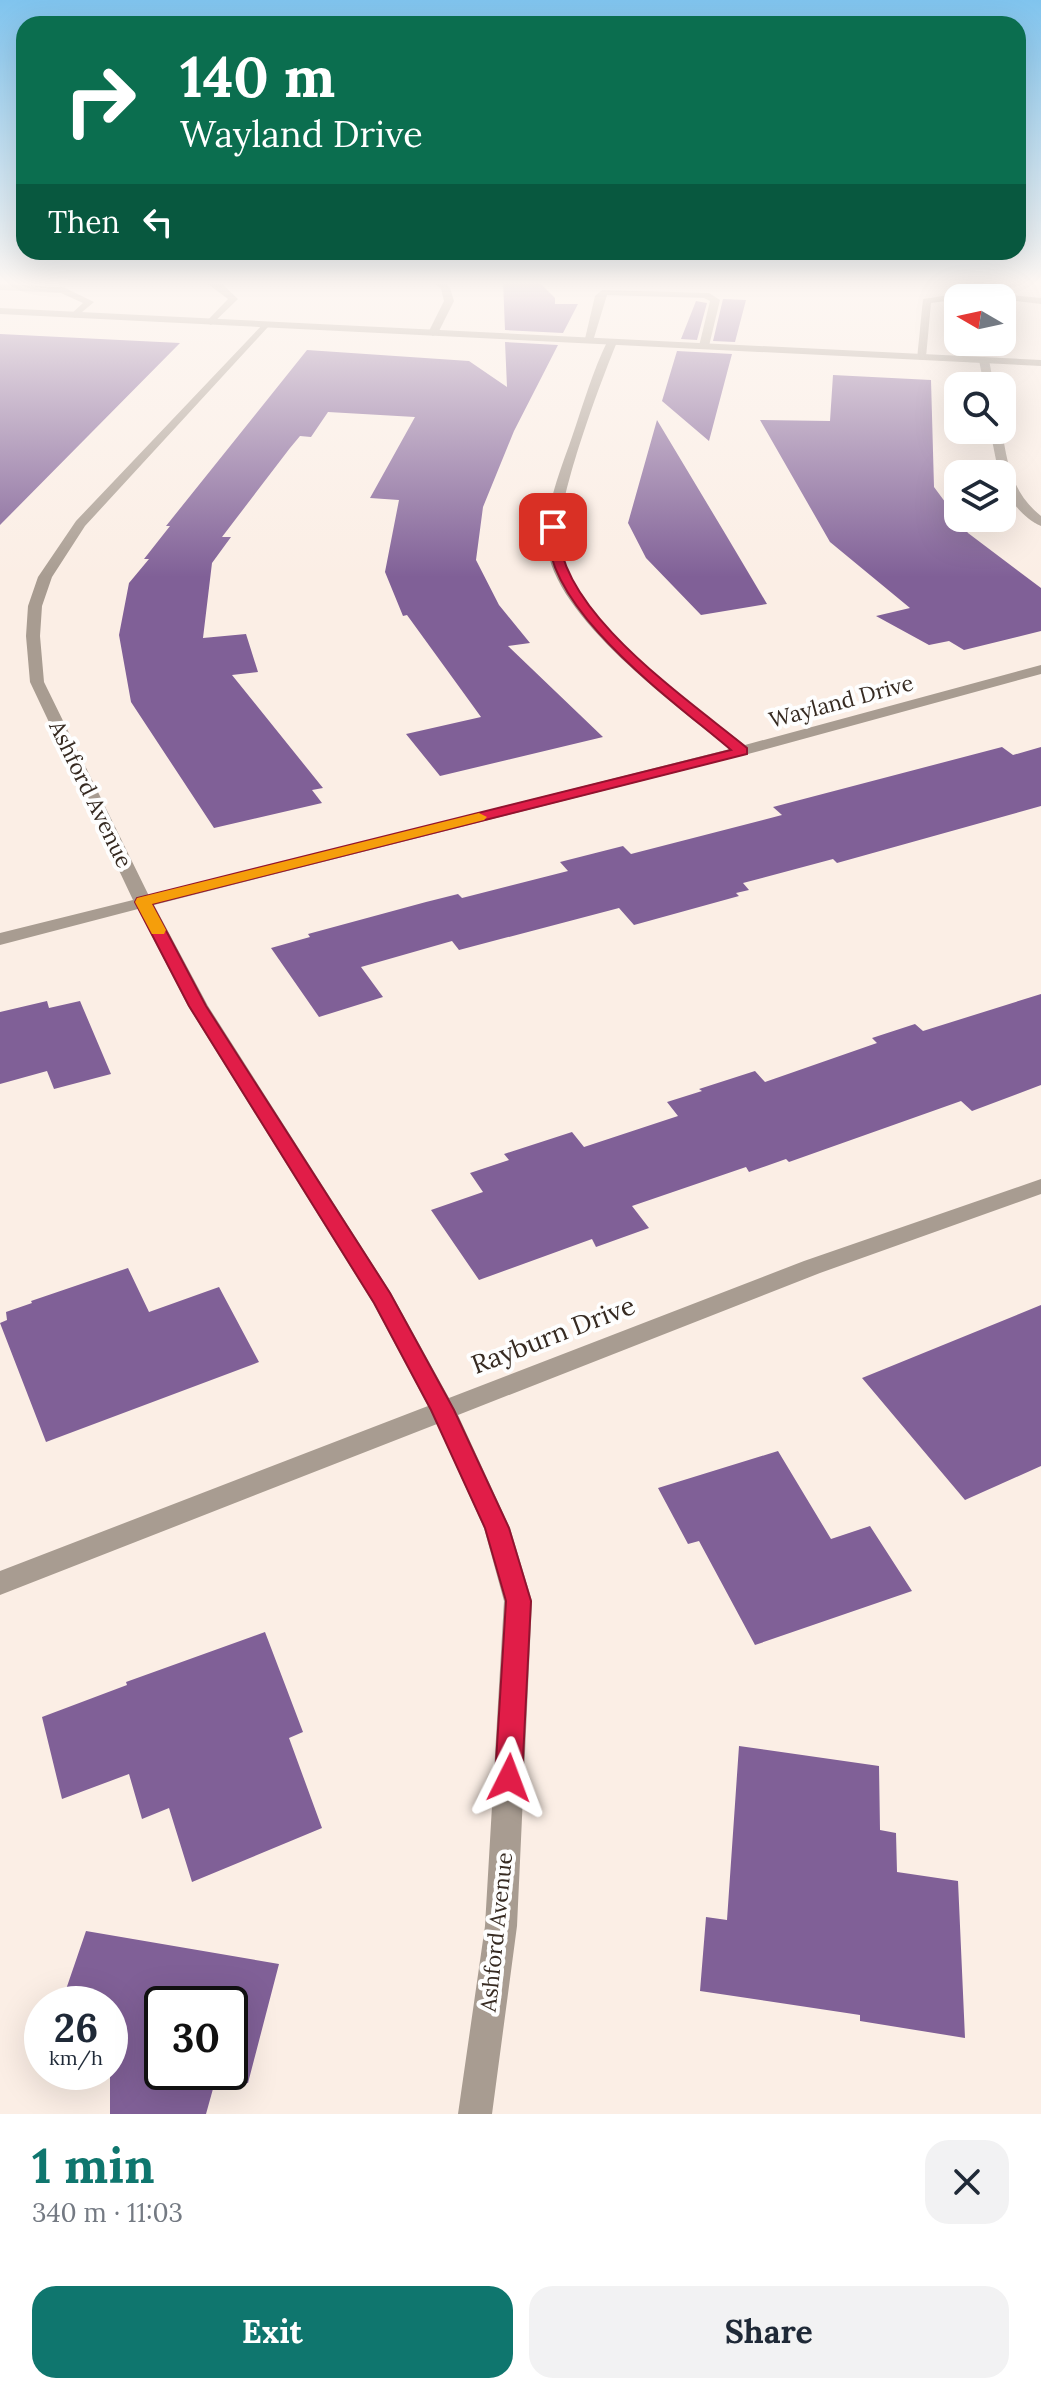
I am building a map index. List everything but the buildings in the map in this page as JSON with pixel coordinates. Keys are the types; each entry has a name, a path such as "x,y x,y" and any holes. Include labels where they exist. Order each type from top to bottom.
{"street":[{"name":"Ashford Avenue","path":"214,380 80,524 45,577 35,606 33,636 37,682 143,902 198,1006 383,1299 443,1410 497,1528 518,1601 501,1926 475,2114"},
{"path":"599,380 555,509 552,545 572,589 611,641 742,751"},
{"path":"998,444 1002,467 1012,494 1024,511 1041,522"},
{"name":"Wayland Drive","path":"0,939 742,751 1041,669"},
{"name":"Rayburn Drive","path":"0,1583 812,1267 1041,1186"}],"slow traffic":[{"path":"158,930 143,902 479,817"}],"route":[{"path":"509,1778 518,1601 497,1528 443,1410 383,1299 198,1006 143,902 742,751 611,641 572,589 552,545 553,527"}]}
